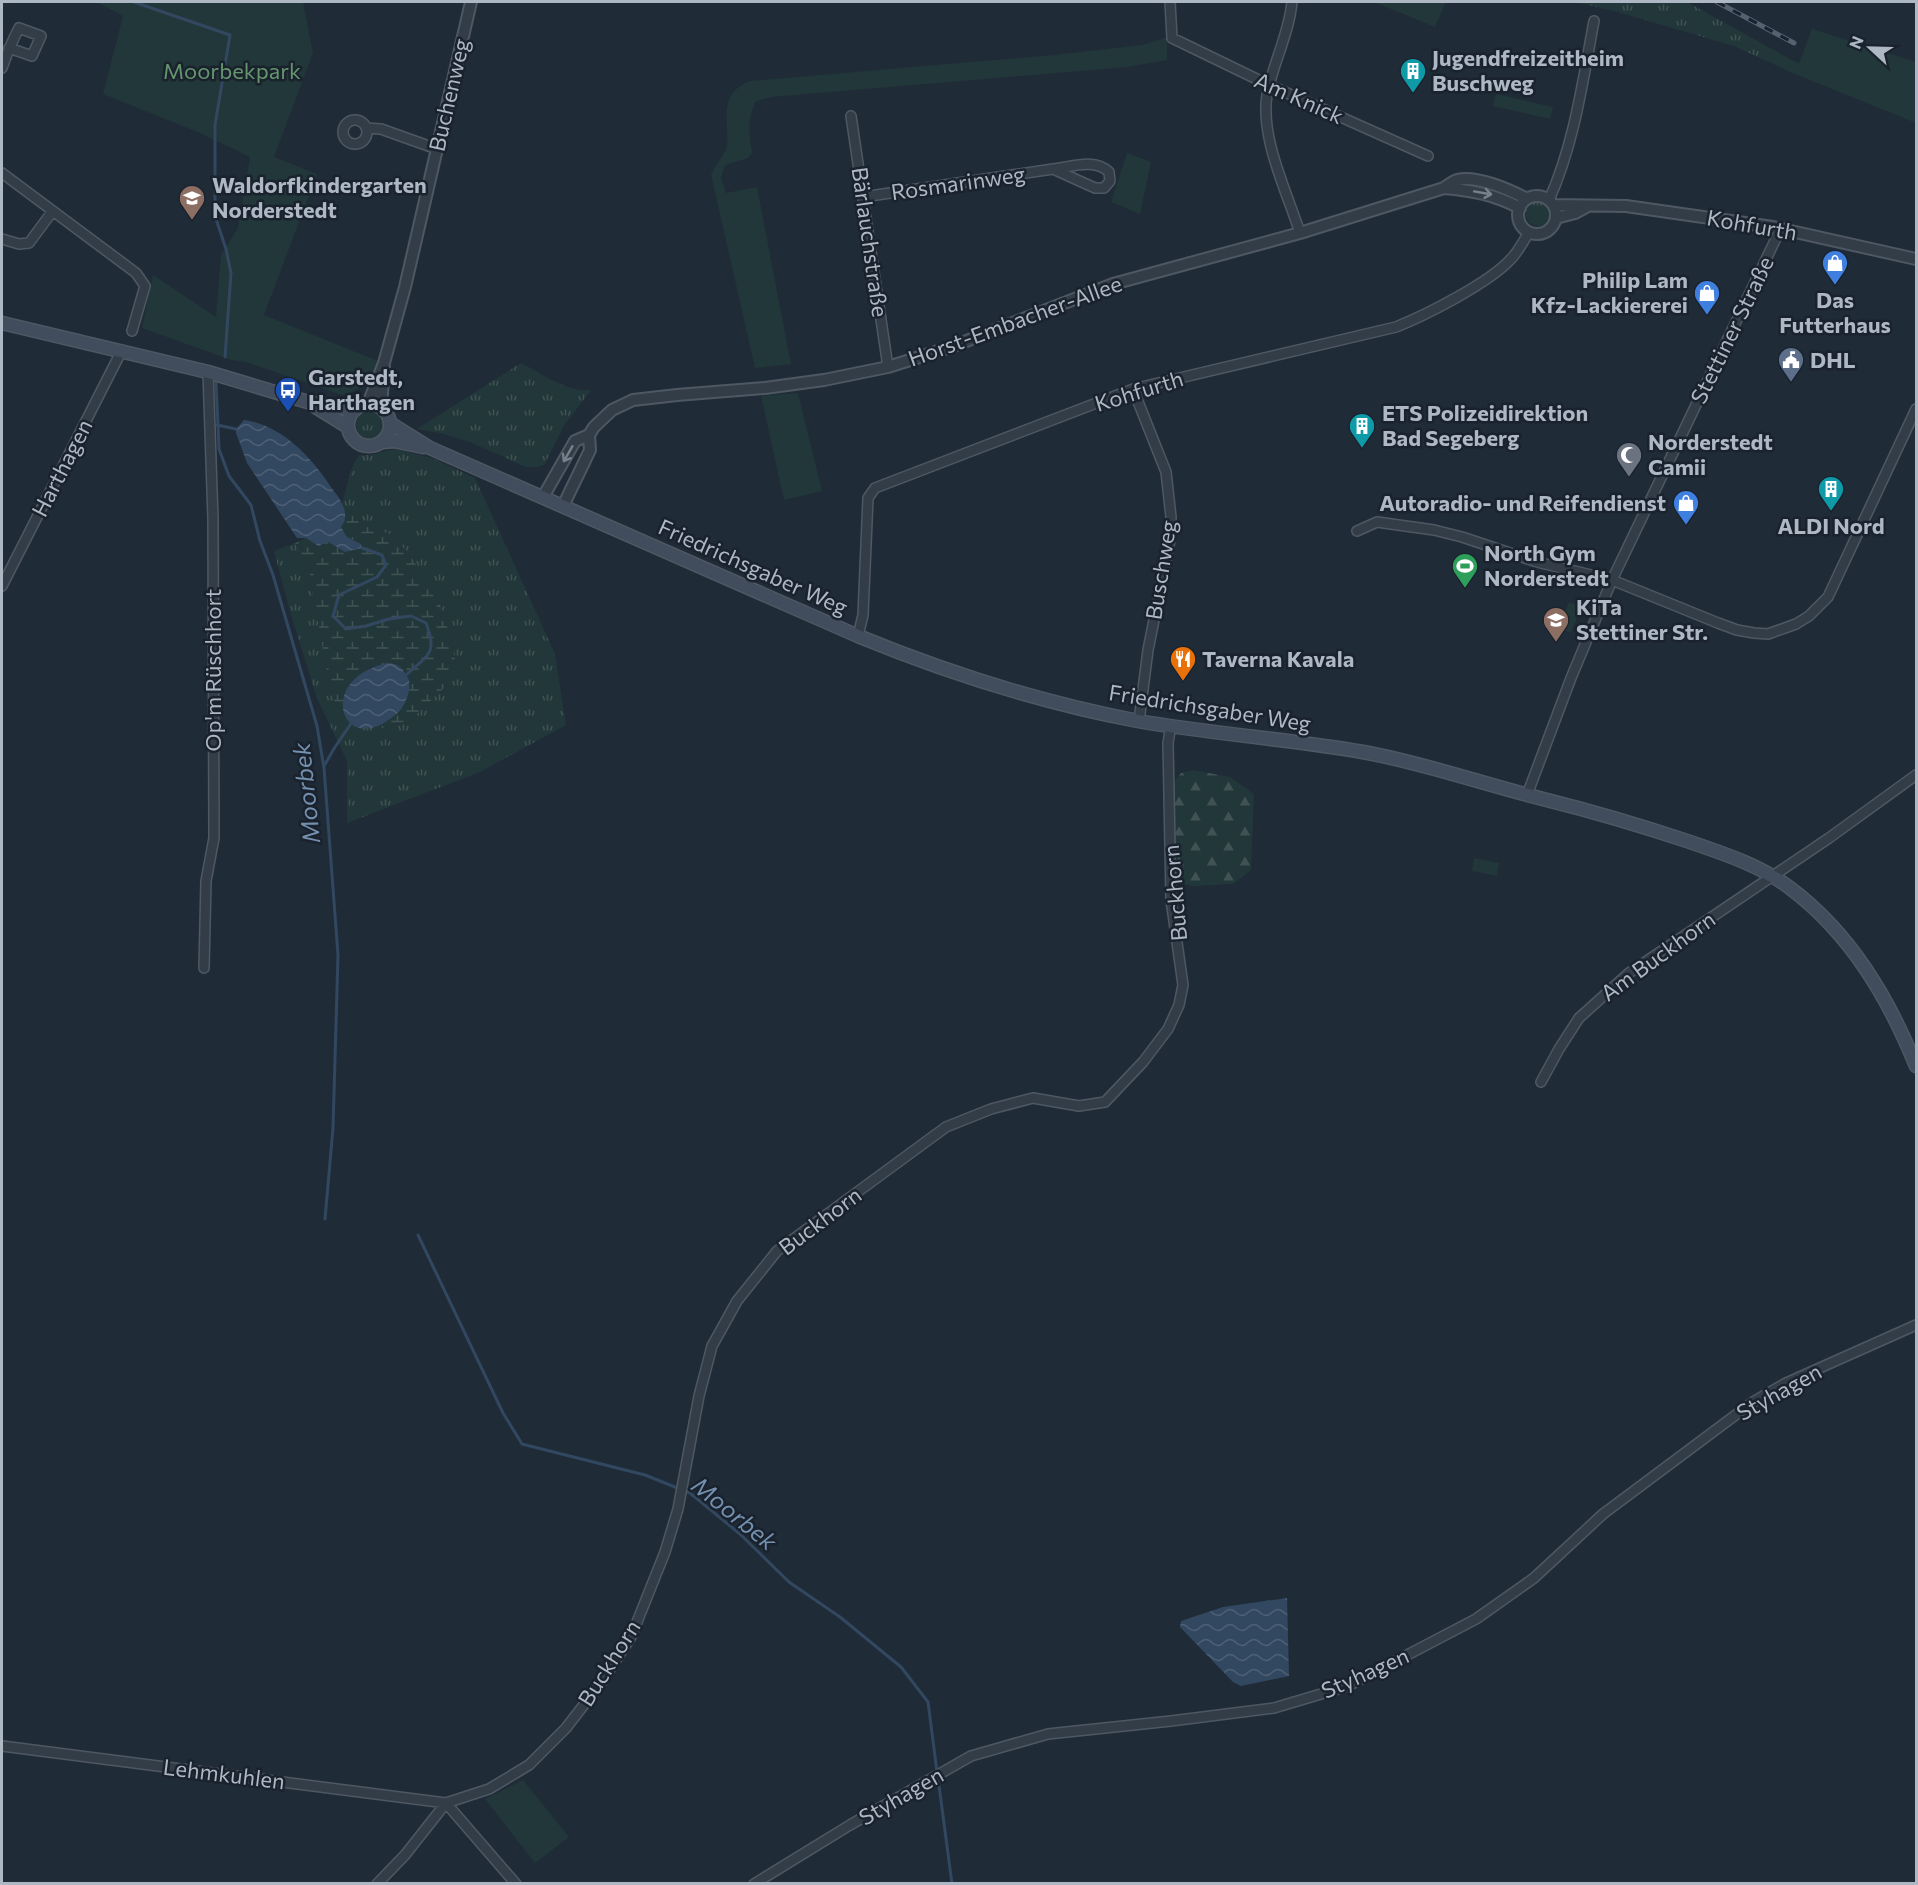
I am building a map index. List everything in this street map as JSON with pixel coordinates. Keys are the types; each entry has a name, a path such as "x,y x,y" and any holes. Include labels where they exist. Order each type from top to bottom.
{"main road":[{"path":"2,323 208,372 308,402 355,410"},
{"path":"308,402 348,427"},
{"path":"368,404 381,407 388,416 390,432 383,442 372,447 360,445 351,437 348,427 349,417 355,410 368,404"},
{"name":"Friedrichsgaber Weg","path":"390,423 430,448 922,662 1064,704 1139,721 1365,753 1582,809 1715,850 1771,876 1789,887 1814,908 1852,950 1872,977 1917,1066"},
{"name":"Friedrichsgaber Weg","path":"383,442 394,441 430,448"}],"street":[{"name":"Buchenweg","path":"368,404 384,363 405,287 471,2"},
{"name":"Am Knick","path":"1170,2 1172,38 1269,85 1428,156"},
{"path":"1292,2 1290,22 1275,62 1266,106 1269,136 1300,233"},
{"path":"1556,218 1551,203 1569,143 1594,21"},
{"path":"2,68 9,48"},
{"name":"Bärlauchstraße","path":"851,116 888,367"},
{"path":"366,128 381,129 437,149"},
{"name":"Rosmarinweg","path":"863,196 1094,164 1102,166 1109,172 1110,181 1104,188 1095,188 1053,170"},
{"path":"2,173 136,273 145,286 132,331"},
{"name":"Horst-Embacher-Allee","path":"543,497 575,441 589,435 604,416 633,400 814,382 888,367 940,351 1113,284 1300,233 1444,188 1457,180 1472,180 1496,185 1523,203"},
{"name":"Kohfurth","path":"1523,203 1538,196 1551,203 1586,207"},
{"path":"1523,203 1519,221 1529,232"},
{"name":"Kohfurth","path":"858,636 862,615 868,498 875,488 1132,389 1396,327 1417,319 1494,273 1511,259 1529,232 1545,233 1554,225 1556,218 1575,213 1586,207 1609,204 1781,228 1917,259"},
{"path":"2,239 19,244 29,243 52,212"},
{"name":"Stettiner Straße","path":"1527,795 1571,678 1612,580 1781,228"},
{"name":"Harthagen","path":"2,586 122,350"},
{"name":"Buchenweg","path":"381,407 384,363"},
{"name":"Op'm Rüschhort","path":"204,968 206,880 214,838 213,519 208,372"},
{"name":"Buschweg","path":"1132,389 1166,472 1172,517 1170,540 1148,650 1139,721"},
{"path":"1358,531 1377,522 1434,530 1537,562 1612,580 1737,630 1768,633 1796,624 1809,616 1828,597 1917,409"},
{"path":"563,506 590,450 589,435"},
{"name":"Buckhorn","path":"446,1803 489,1789 529,1765 566,1728 603,1680 631,1637 665,1552 682,1488 699,1396 712,1346 737,1301 777,1251 946,1126 992,1109 1033,1098 1079,1106 1105,1102 1143,1062 1168,1029 1179,1005 1183,986 1171,900 1168,743 1172,725"},
{"name":"Am Buckhorn","path":"1541,1082 1579,1018 1629,973 1829,838 1917,775"},
{"name":"Styhagen","path":"754,1884 928,1779 971,1756 1048,1734 1172,1722 1274,1708 1348,1686 1476,1619 1534,1578 1604,1514 1753,1402 1786,1383 1917,1325"},
{"name":"Lehmkuhlen","path":"2,1746 446,1803"},
{"path":"377,1884 405,1855 446,1803 516,1884"}],"green space":[{"name":"Moorbekpark","path":"97,2 303,2 313,53 274,157 317,174 264,315 378,361 374,374 368,382 350,394 342,395 246,362 231,360 142,328 153,275 216,317 221,255 238,228 250,157 200,133 103,94 123,16"},
{"path":"1374,2 1446,2 1435,27"},
{"path":"1576,2 1687,2 1799,64 1795,74 1734,46"},
{"path":"1812,29 1916,62 1916,123 1795,74"},
{"path":"1167,37 1167,60 1127,67 772,97 756,101 751,114 750,127 752,153 748,158 725,165 721,178 726,193 757,187 791,364 755,368 711,175 726,149 727,108 731,95 742,85 750,81 1054,55 1142,45"},
{"path":"1496,94 1553,107 1550,119 1493,106"},
{"path":"1127,153 1151,162 1140,214 1111,202"},
{"path":"1538,202 1546,206 1550,214 1546,222 1538,226 1530,222 1526,214 1530,206"},
{"path":"521,363 564,386 591,390 563,427 545,464 538,467 526,467 470,442 417,429"},
{"path":"798,393 822,491 784,500 761,396"},
{"path":"370,411 380,415 384,425 380,435 370,439 360,435 356,425 360,415"},
{"path":"396,449 432,458 475,478 555,654 566,725 480,772 347,823 347,761 317,698 274,551 295,543 309,570 331,695 456,665 450,634 389,534 364,526 342,503 351,472 359,455"},
{"path":"342,503 364,526 389,534 409,553 438,603 450,634 456,665 451,681 418,713 396,726 367,730 374,729 410,681 404,670 395,663 371,667 341,704 344,716 331,695 309,570 295,543 306,538 317,546 327,542 345,552 361,544 347,537 341,527 346,518"},
{"path":"1569,602 1584,609 1580,618 1577,617 1571,633 1558,627"},
{"path":"1193,770 1230,777 1254,794 1251,870 1233,884 1192,886 1176,882 1173,783 1181,773"},
{"path":"1474,858 1499,863 1497,876 1472,871"},
{"path":"523,1780 569,1837 535,1863 485,1799"}],"water":[{"path":"244,420 272,429 296,445 338,496 345,511 345,521 341,527 347,537 361,544 362,548 345,552 328,542 318,546 306,538 297,538 247,463 236,433 236,429"},
{"path":"387,663 400,667 408,678 409,689 404,705 384,723 369,729 356,727 347,720 343,709 344,696 351,683 365,671"},
{"path":"1287,1598 1289,1676 1241,1686 1233,1682 1180,1627 1181,1621 1223,1607"}],"waterway":[{"name":"Moorbek","path":"134,2 230,35 215,125 215,216 231,273 225,357"},
{"name":"Moorbek","path":"216,382 219,449 229,476 251,505 317,726 324,768 338,955 333,1128 325,1219"},
{"path":"217,425 236,429"},
{"path":"362,548 382,555 386,565 377,577 339,595 333,616 346,629 411,616 426,623 431,648 425,658 406,675"},
{"path":"324,766 352,722"},
{"name":"Moorbek","path":"418,1235 503,1413 522,1444 645,1475 690,1493 740,1534 789,1582 840,1617 901,1667 928,1702 937,1772"},
{"name":"Moorbek","path":"938,1778 952,1884"}],"railway":[{"path":"1717,2 1794,43"}],"place":[{"name":"Jugendfreizeitheim Buschweg","path":"1413,94"},
{"name":"Waldorfkindergarten Norderstedt","path":"192,221"},
{"name":"Das Futterhaus","path":"1835,286"},
{"name":"Philip Lam Kfz-Lackiererei","path":"1707,316"},
{"name":"DHL","path":"1791,383"},
{"name":"Garstedt, Harthagen","path":"288,413"},
{"name":"ETS Polizeidirektion Bad Segeberg","path":"1362,449"},
{"name":"Norderstedt Camii","path":"1629,478"},
{"name":"ALDI Nord","path":"1831,512"},
{"name":"Autoradio- und Reifendienst","path":"1686,526"},
{"name":"North Gym Norderstedt","path":"1465,589"},
{"name":"KiTa Stettiner Str.","path":"1556,643"},
{"name":"Taverna Kavala","path":"1183,682"}]}
